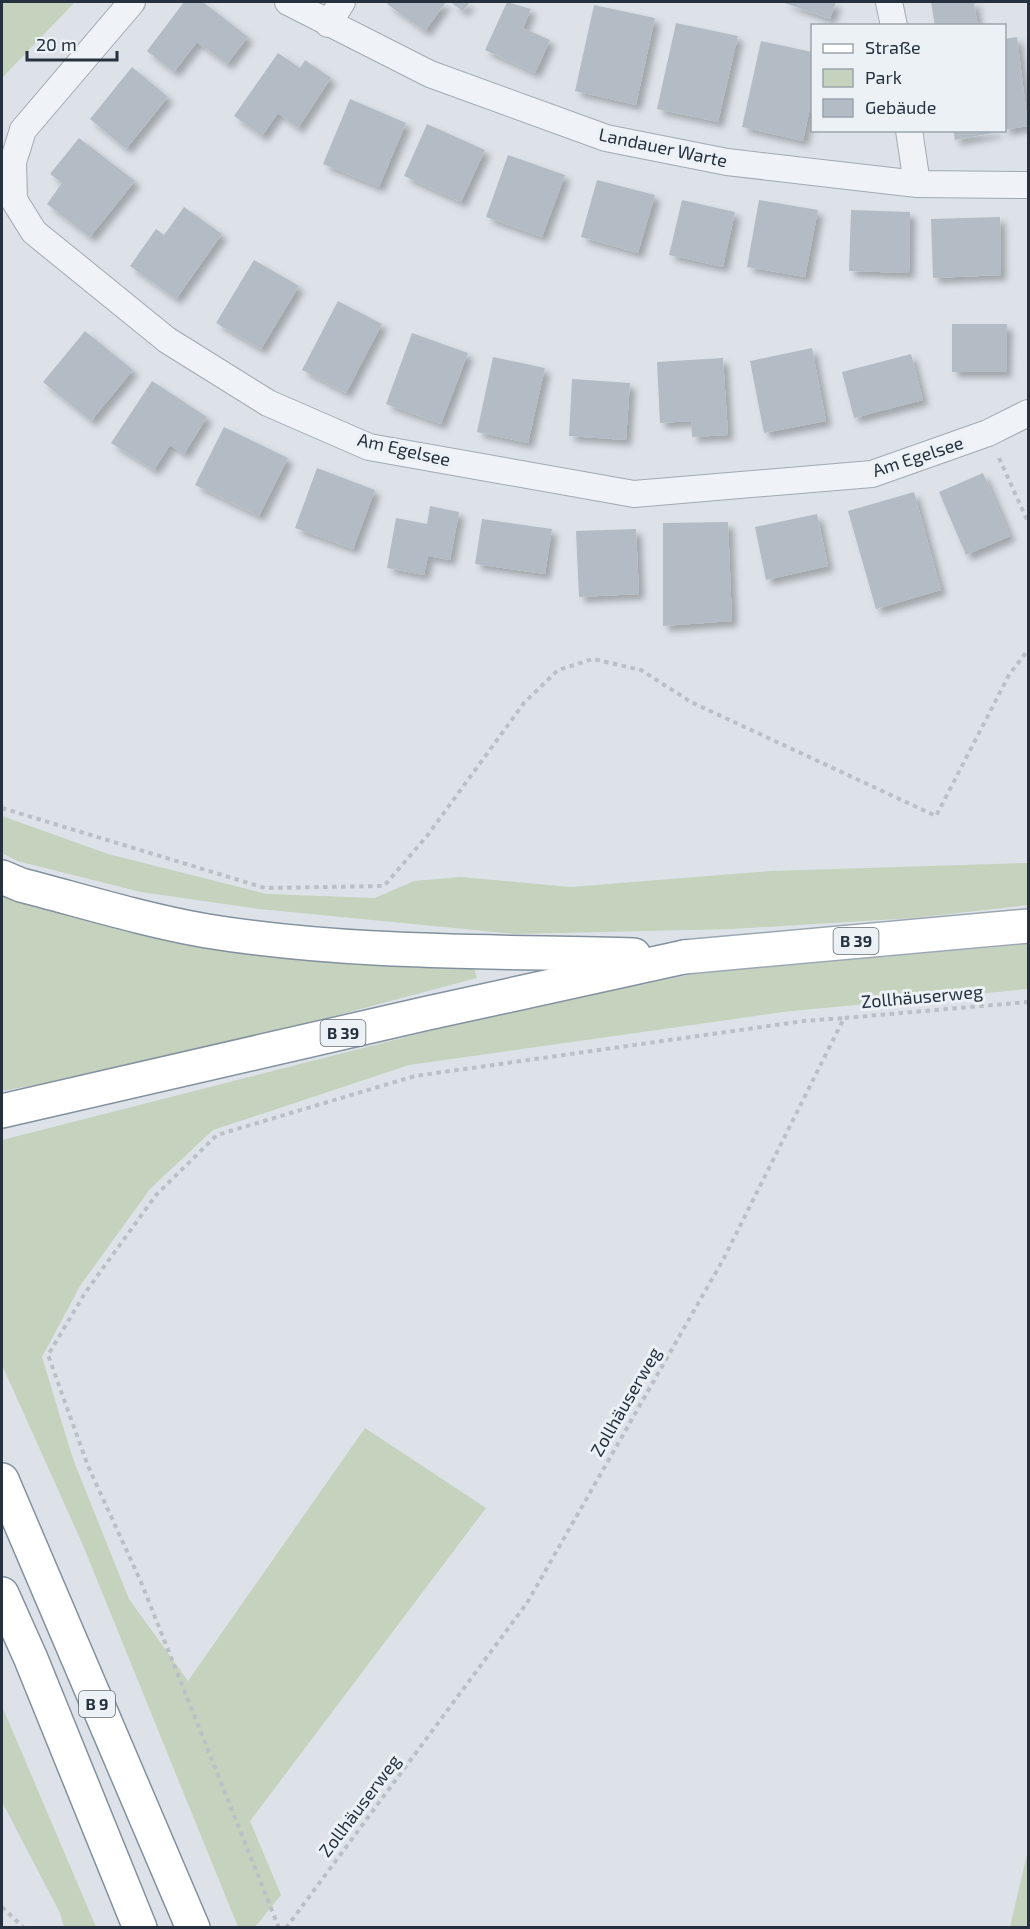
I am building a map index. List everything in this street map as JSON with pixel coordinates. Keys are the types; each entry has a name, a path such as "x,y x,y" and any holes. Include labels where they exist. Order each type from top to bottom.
{"main road":[{"name":"B 39","path":"2,877 21,885 206,931 291,942 366,947 684,957 1029,926"},
{"name":"B 39","path":"2,1111 684,957"},
{"name":"B 9","path":"2,1480 193,1928"},
{"name":"B 9","path":"2,1594 31,1659 140,1928"}],"street":[{"name":"Am Egelsee","path":"132,2 23,130 13,162 14,200 34,232 167,340 268,404 369,447 634,494 872,474 988,433 1029,413"},
{"name":"Landauer Warte","path":"288,2 430,74 606,138 726,162 916,184 1029,185"},
{"path":"328,24 342,2"},
{"path":"889,2 894,24"},
{"path":"909,132 916,184"}],"path":[{"path":"988,433 1029,522"},
{"path":"2,808 265,888 384,886 427,836 524,703 558,670 593,659 641,670 690,702 936,816 1009,675 1029,650"},
{"name":"Zollhäuserweg","path":"286,1928 527,1603 724,1258 844,1018 1029,1002"},
{"path":"279,1928 150,1603 88,1466 48,1355 85,1293 156,1195 217,1135 415,1076 804,1021 844,1018"},
{"path":"2,1907 24,1928"}],"green space":[{"path":"2,2 75,2 2,78"},
{"path":"2,816 108,854 267,894 375,898 414,881 461,877 571,887 771,871 1028,863 1028,905 914,918 732,929 515,934 260,909 141,892 17,861 2,853"},
{"path":"2,890 474,967 477,978 161,1062 2,1091"},
{"path":"1028,944 1028,989 791,1011 409,1065 213,1130 150,1189 80,1286 42,1357 73,1459 129,1599 188,1681 365,1428 486,1508 250,1821 281,1895 255,1927 238,1927 82,1543 2,1365 2,1140 504,1012 698,973"},
{"path":"2,1706 96,1927 64,1927 60,1913 2,1802"},
{"path":"1028,1850 1028,1927 1010,1927"}],"building":[{"path":"184,2 203,2 248,37 227,64 197,42 174,72 147,51"},
{"path":"389,2 446,2 425,31 387,4"},
{"path":"450,2 470,2 463,11"},
{"path":"507,2 531,9 523,28 550,40 535,73 485,50"},
{"path":"782,2 836,2 830,19"},
{"path":"931,2 980,2 974,4 978,24 935,24"},
{"path":"594,5 655,18 636,105 575,91"},
{"path":"676,23 738,36 718,122 657,109"},
{"path":"1017,37 1028,126 1006,130 1006,39"},
{"path":"761,41 811,52 811,103 803,141 742,127"},
{"path":"278,53 300,68 305,60 331,78 298,128 278,113 262,136 234,116"},
{"path":"132,67 168,97 126,149 90,119"},
{"path":"350,99 406,123 379,187 323,164"},
{"path":"427,124 485,150 461,202 404,176"},
{"path":"953,132 998,132 955,140"},
{"path":"79,138 135,181 90,237 47,204 62,183 50,174"},
{"path":"508,155 565,175 542,237 486,217"},
{"path":"597,180 655,195 638,253 581,237"},
{"path":"682,200 735,212 723,267 669,255"},
{"path":"759,200 818,210 805,277 747,267"},
{"path":"184,207 222,234 176,299 130,266 156,229 164,235"},
{"path":"851,210 910,212 909,273 849,271"},
{"path":"1000,217 1001,275 933,278 931,219"},
{"path":"254,260 299,286 261,349 216,323"},
{"path":"338,301 382,324 346,393 302,370"},
{"path":"952,324 1007,324 1006,372 952,372"},
{"path":"85,331 133,370 91,421 43,382"},
{"path":"412,333 468,353 441,424 386,404"},
{"path":"812,348 826,421 764,433 750,361"},
{"path":"911,354 923,400 854,418 842,372"},
{"path":"493,357 545,368 528,443 477,432"},
{"path":"723,358 728,435 692,437 691,421 660,423 657,362"},
{"path":"572,379 630,383 626,440 569,436"},
{"path":"152,381 207,417 184,454 170,445 154,470 111,443"},
{"path":"224,427 288,458 259,516 195,485"},
{"path":"317,468 375,490 353,549 295,528"},
{"path":"983,473 1010,536 966,555 939,492"},
{"path":"914,492 941,590 876,609 848,511"},
{"path":"430,506 459,512 450,560 428,556 424,575 387,568 396,518 427,524"},
{"path":"817,514 828,566 766,580 755,527"},
{"path":"482,519 552,529 545,574 475,564"},
{"path":"728,522 732,621 663,626 663,523"},
{"path":"636,529 639,594 579,597 576,531"}]}
